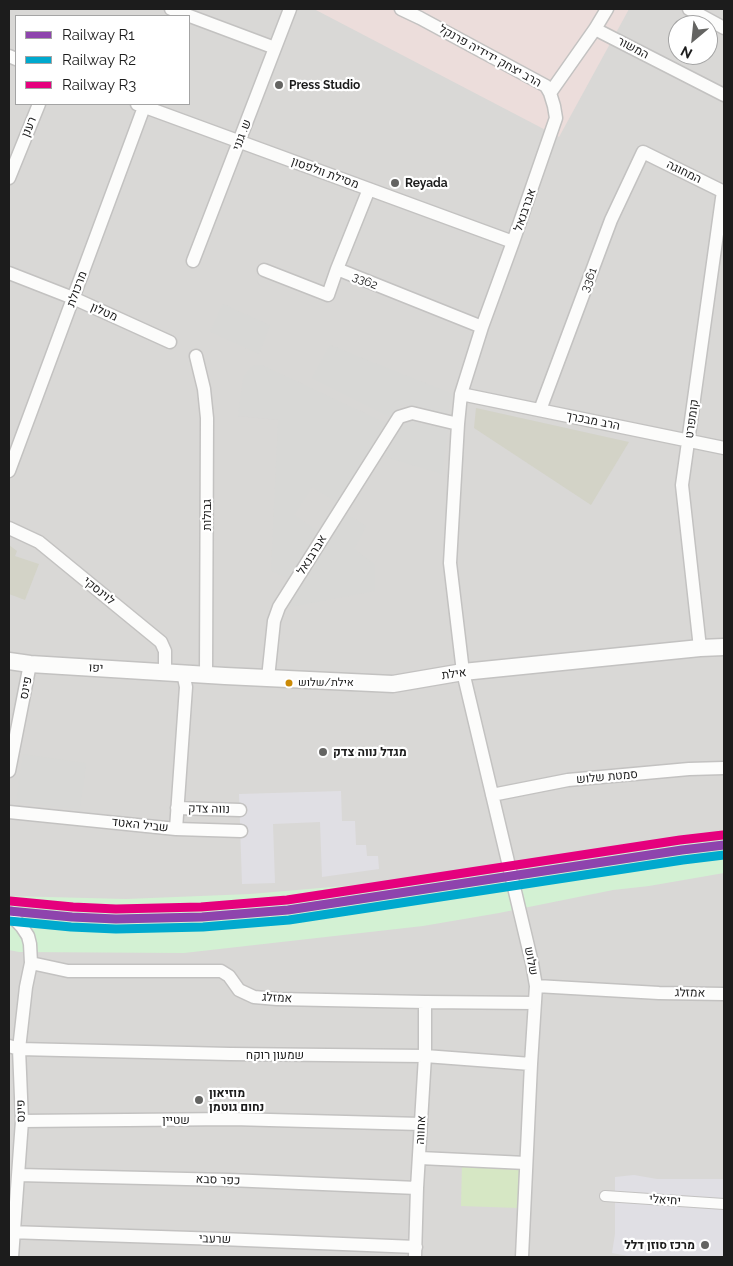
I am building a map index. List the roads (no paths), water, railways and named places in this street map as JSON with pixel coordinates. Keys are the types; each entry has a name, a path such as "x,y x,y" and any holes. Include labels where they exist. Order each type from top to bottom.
{"street":[{"path":"171,9 187,15"},
{"name":"ש. גנני","path":"194,261 290,9"},
{"name":"הרב יצחק ידידיה פרנקל","path":"401,9 422,13 539,81 546,86 550,93"},
{"path":"550,93 607,9"},
{"path":"689,9 724,28"},
{"path":"190,16 275,48"},
{"name":"המשור","path":"595,29 724,95"},
{"name":"אברבנאל","path":"463,672 450,563 461,394 482,327 556,118 550,93"},
{"name":"רענן","path":"9,178 39,105"},
{"name":"מסילת וולפסון","path":"141,105 513,242"},
{"name":"מרכולת","path":"9,470 73,298 141,105"},
{"name":"המחוגה","path":"643,152 723,191"},
{"name":"3361","path":"540,410 611,220 643,152"},
{"path":"338,270 369,189"},
{"name":"קומפרט","path":"700,648 682,485 723,191"},
{"name":"3362","path":"264,270 328,295 338,270 482,327"},
{"name":"מטלון","path":"9,273 73,298 170,342"},
{"name":"גבולות","path":"196,356 204,389 207,418 206,674"},
{"name":"הרב מבכרך","path":"461,394 724,448"},
{"name":"אברבנאל","path":"268,678 274,621 279,607 399,417 412,413 458,424"},
{"name":"לוינסקי","path":"9,528 38,542 161,642 165,651 165,672"},
{"name":"אילת","path":"183,673 393,684 463,672 700,648 724,648"},
{"name":"יפו","path":"9,661 30,664 183,673"},
{"name":"פינס","path":"9,768 30,664"},
{"name":"שלוש","path":"463,672 536,986 522,1257"},
{"name":"שביל האטד","path":"9,812 176,829 186,687 183,673"},
{"name":"סמטת שלוש","path":"492,795 568,780 689,769 724,768"},
{"name":"נווה צדק","path":"177,808 240,810"},
{"path":"176,829 241,831"},
{"name":"פינס","path":"9,913 28,936 31,963 14,1047 22,1121 11,1232 12,1257"},
{"name":"אמזלג","path":"31,963 68,971 222,971 229,976 239,990 254,997 277,999 534,1003"},
{"name":"אמזלג","path":"536,986 724,994"},
{"name":"אחווה","path":"415,1252 425,1056 425,1002"},
{"name":"שמעון רוקח","path":"14,1047 230,1054 425,1056 531,1064"},
{"name":"שטיין","path":"22,1121 232,1119 421,1124"},
{"path":"420,1158 526,1163"},
{"name":"כפר סבא","path":"18,1175 229,1180 417,1188"},
{"name":"יחיאלי","path":"605,1196 724,1204"},
{"name":"שרעבי","path":"11,1232 221,1239 415,1252"}],"rail line":[{"name":"R3","path":"10,901 116,909 201,907 287,900 723,835"},
{"name":"R1","path":"9,911 116,919 202,917 288,910 724,845"},
{"name":"R2","path":"9,921 116,929 203,927 289,920 724,855"}],"place":[{"name":"Press Studio","path":"279,85"},
{"name":"Reyada","path":"395,183"},
{"name":"אילת/שלוש","path":"289,683"},
{"name":"מגדל נווה צדק","path":"323,752"},
{"name":"מוזיאון נחום גוטמן","path":"199,1100"},
{"name":"מרכז סוזן דלל","path":"705,1245"}]}
